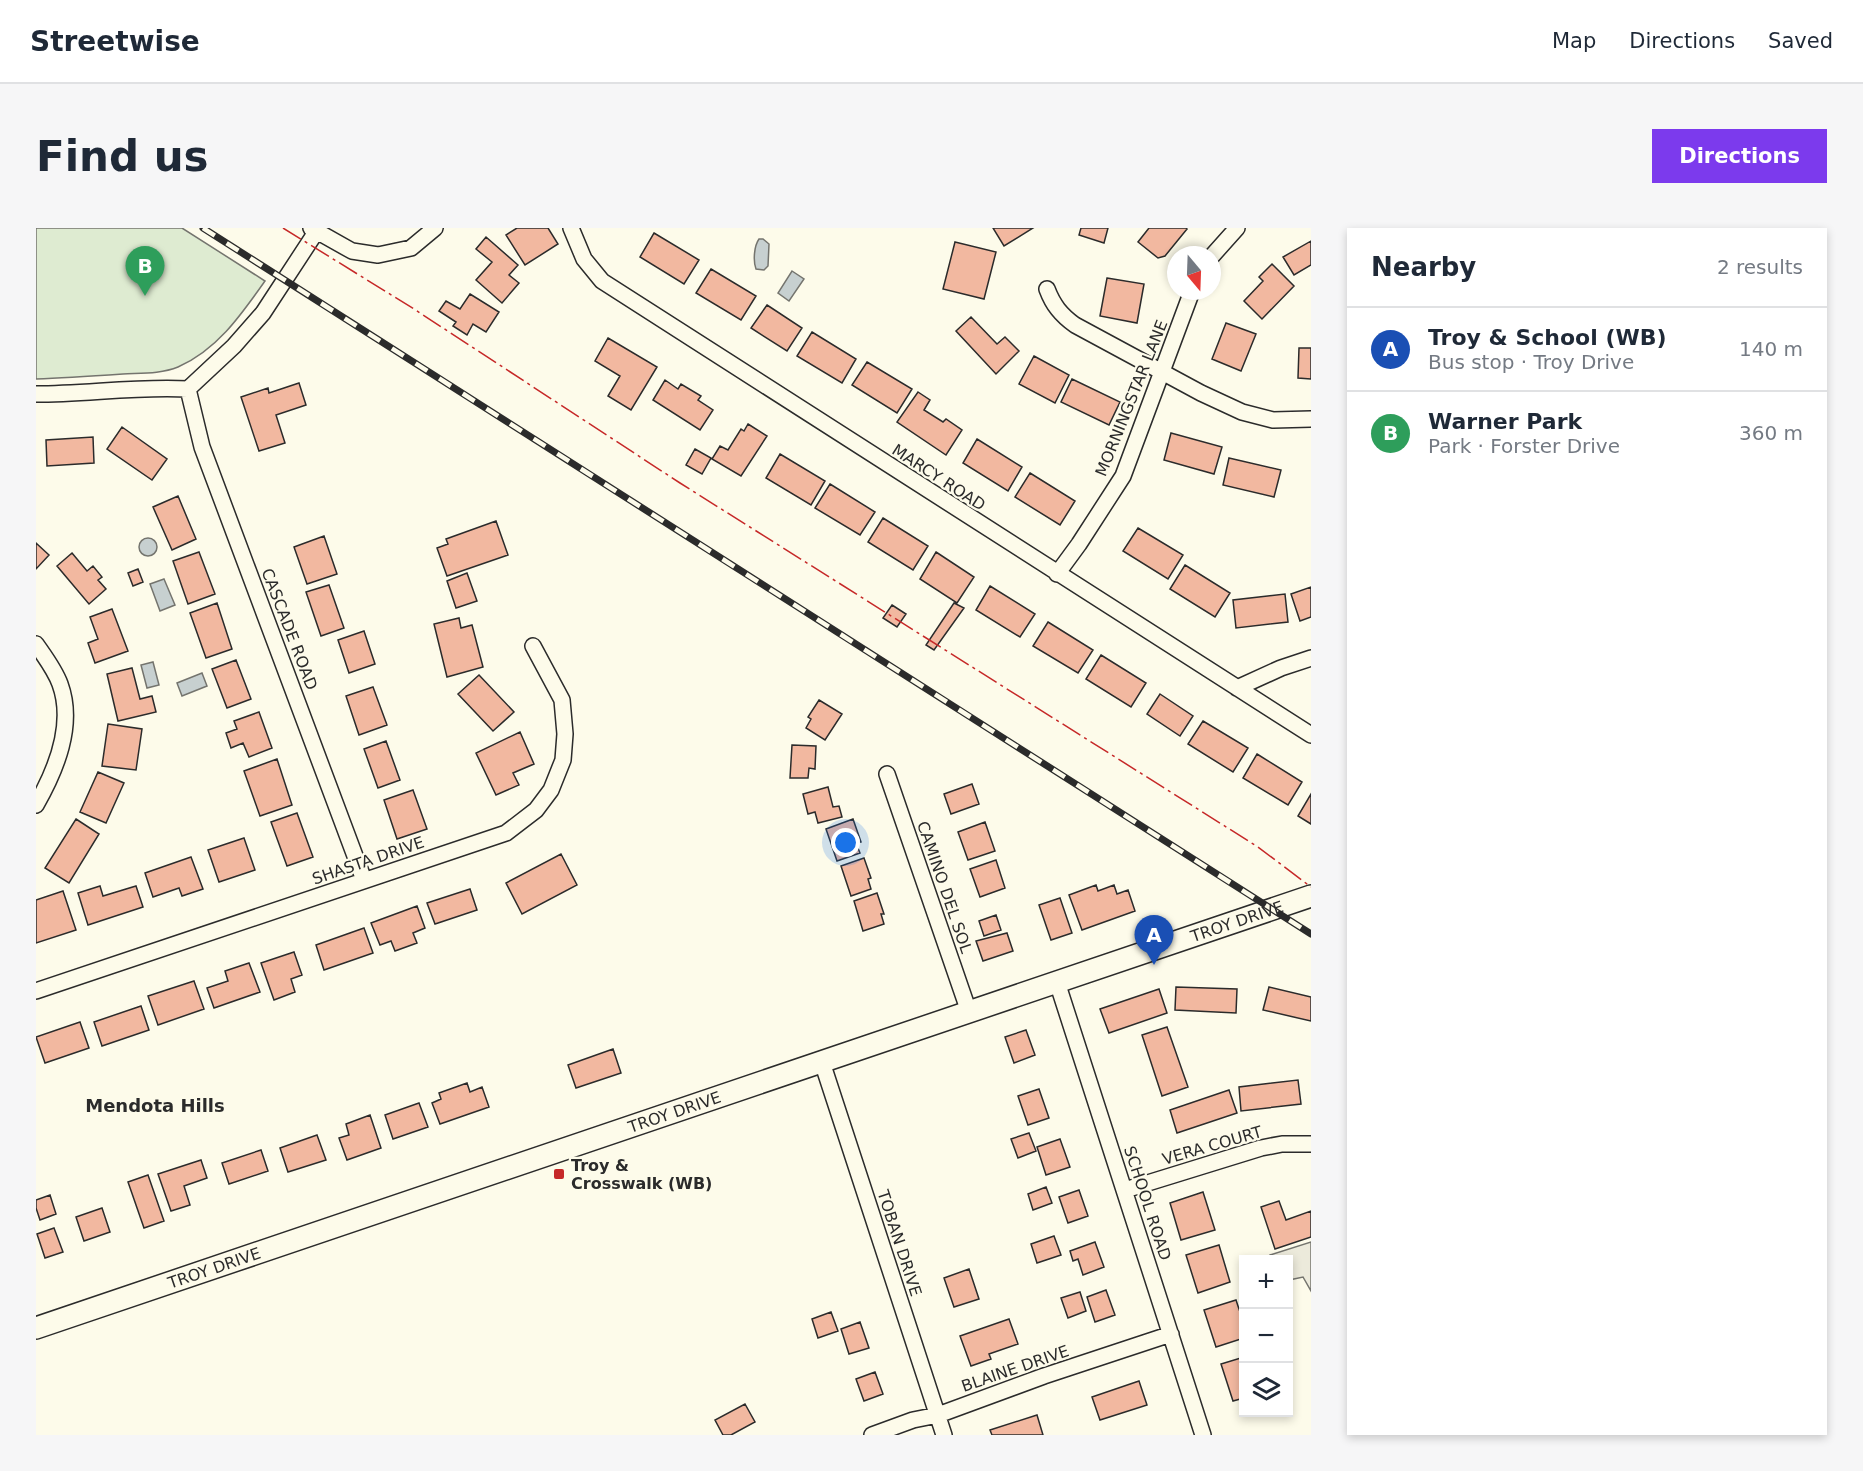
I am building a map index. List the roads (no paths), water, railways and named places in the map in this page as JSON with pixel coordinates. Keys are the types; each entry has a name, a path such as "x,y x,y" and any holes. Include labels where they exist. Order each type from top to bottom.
{"street":[{"path":"36,394 79,394 157,387 188,389 234,346 263,313 313,230 352,251 378,255 411,248 435,228"},
{"name":"MARCY ROAD","path":"571,228 584,259 602,281 1311,735"},
{"path":"1221,246 1237,228"},
{"path":"1047,289 1053,304 1063,317 1201,393 1242,412 1273,420 1311,419"},
{"name":"MORNINGSTAR LANE","path":"1057,574 1123,476 1189,300"},
{"name":"CASCADE ROAD","path":"188,389 202,447 364,880"},
{"path":"36,644 50,663 64,696 62,742 58,760 36,805"},
{"name":"SHASTA DRIVE","path":"36,991 506,833 536,810 551,790 563,760 565,734 562,700 533,646"},
{"path":"1237,688 1281,668 1311,658"},
{"name":"CAMINO DEL SOL","path":"887,774 969,1012"},
{"name":"TROY DRIVE","path":"36,1328 1311,896"},
{"name":"SCHOOL ROAD","path":"1057,982 1203,1435"},
{"name":"TOBAN DRIVE","path":"822,1062 944,1435"},
{"name":"VERA COURT","path":"1125,1190 1261,1148 1282,1144 1311,1144"},
{"name":"BLAINE DRIVE","path":"872,1435 913,1420 938,1415 1044,1376 1171,1334"}],"railway":[{"path":"203,228 1311,934"}],"place":[{"name":"Warner Park","path":"145,296"},
{"name":"Troy & School (WB)","path":"1154,965"},
{"name":"Troy & Crosswalk (WB)","path":"559,1174"}],"district":[{"name":"Mendota Hills","path":"155,1106"}]}
